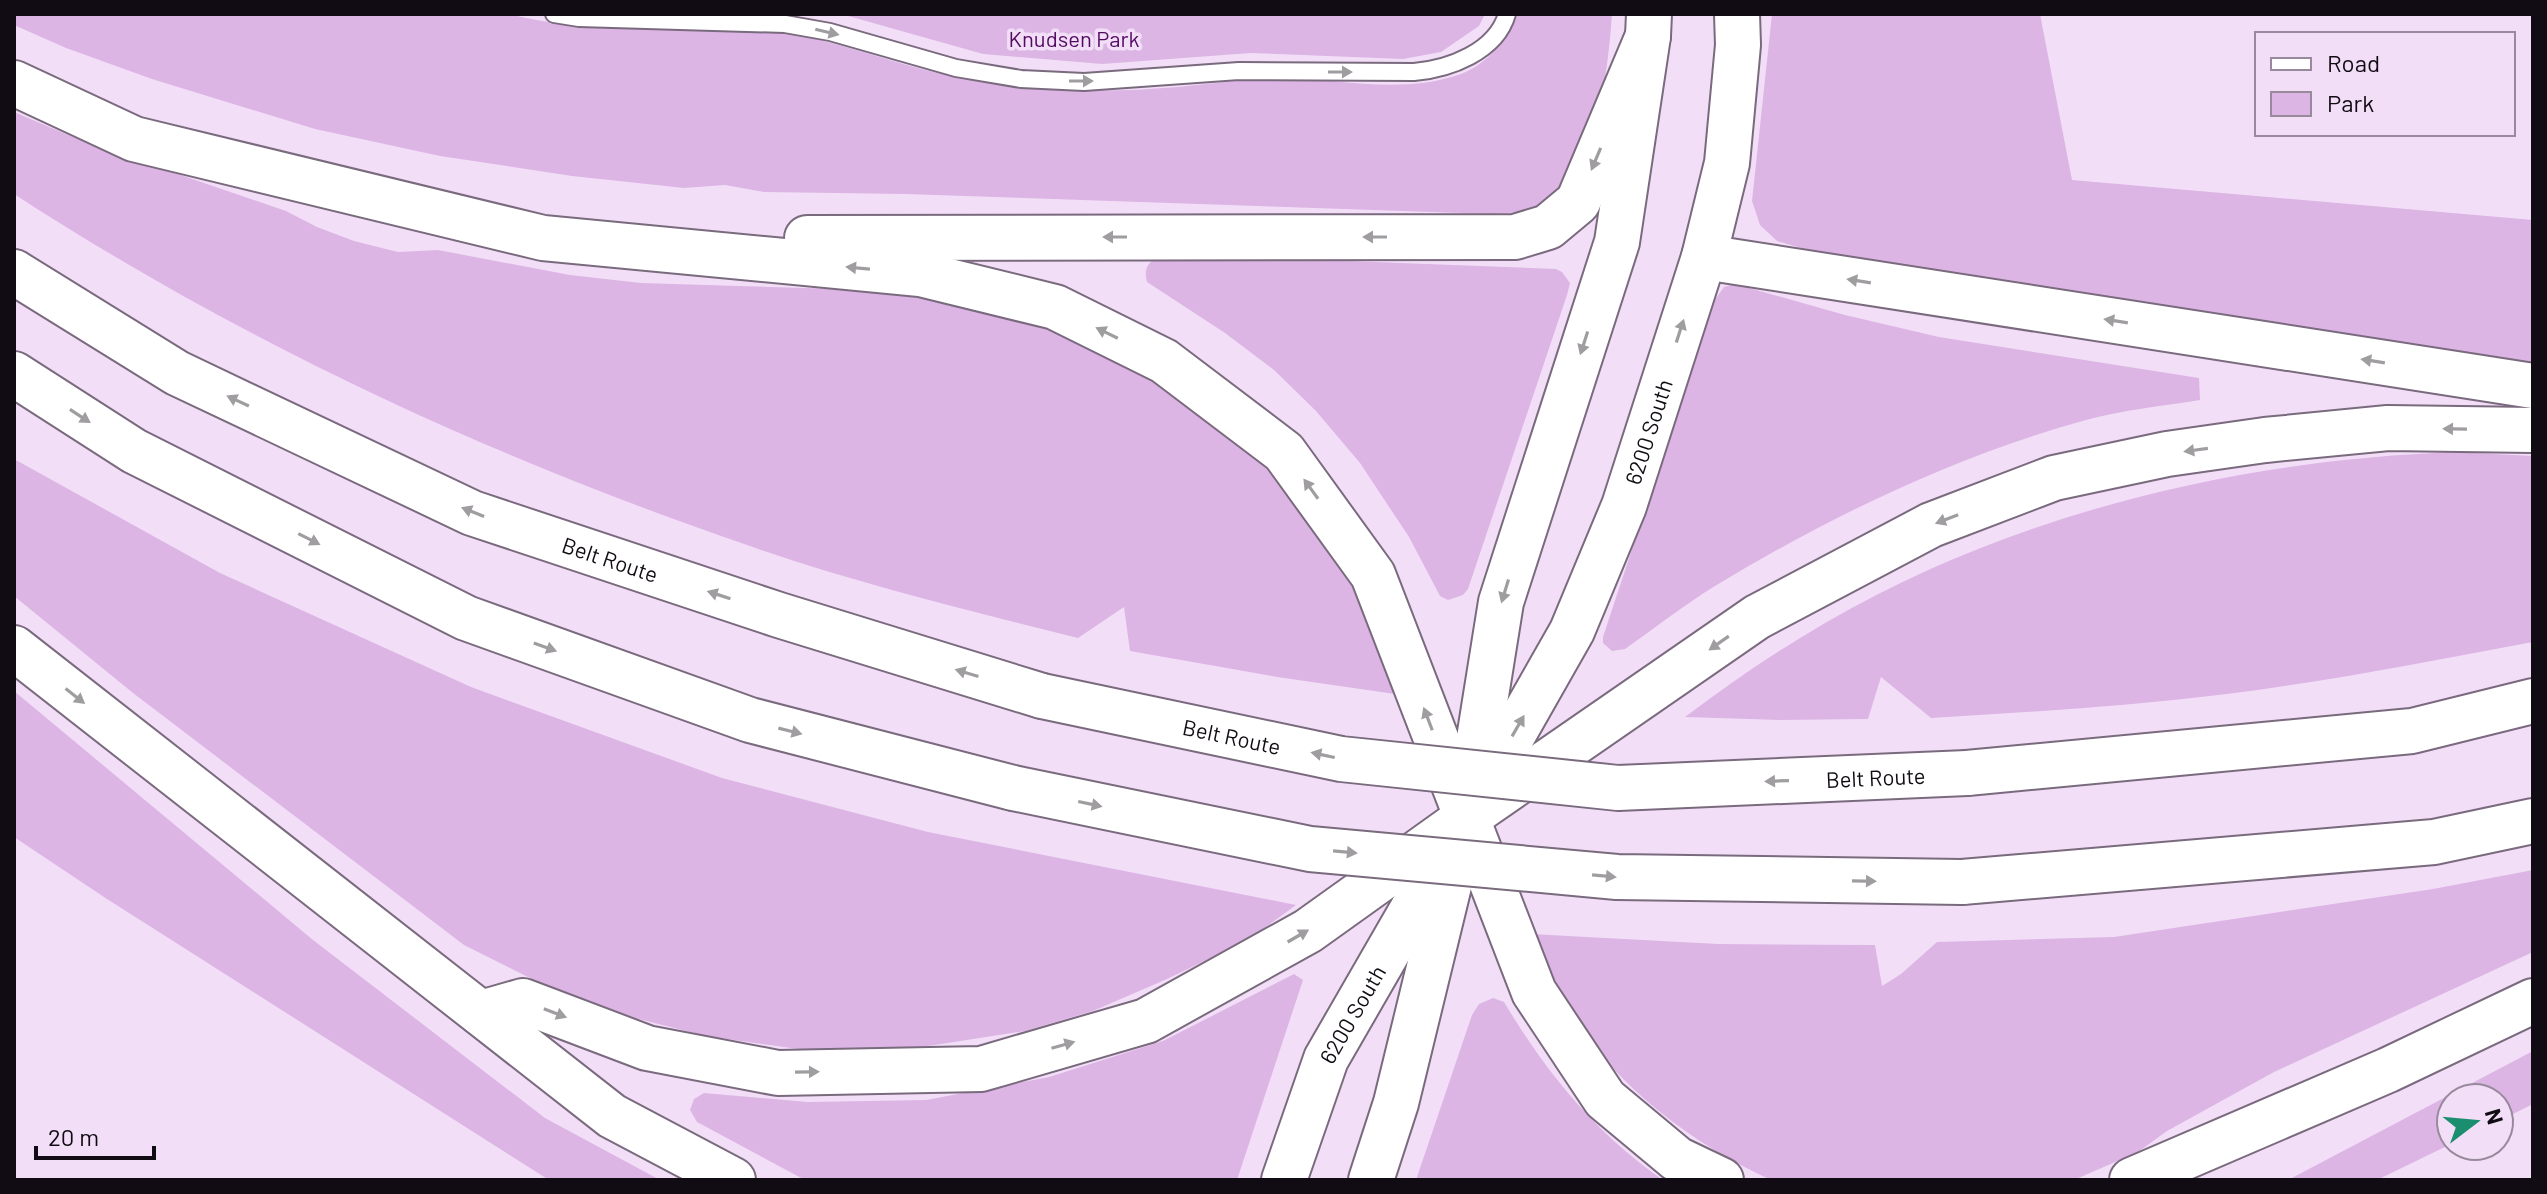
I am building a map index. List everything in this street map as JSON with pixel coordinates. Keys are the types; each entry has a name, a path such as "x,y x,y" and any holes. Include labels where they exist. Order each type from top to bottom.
{"main road":[{"name":"6200 South","path":"1284,1180 1326,1059 1572,631 1624,506 1704,257 1727,163 1738,45 1737,14"},
{"name":"6200 South","path":"1371,1180 1396,1103 1466,818 1501,602 1617,242 1649,25"},
{"path":"543,238 1515,237 1548,227 1578,202 1649,25"},
{"path":"14,83 134,139 543,238 920,274 1055,307 1164,361 1284,452 1373,575 1534,992 1605,1099 1677,1159 1721,1180"},
{"path":"1704,257 2533,386"},
{"name":"Belt Route","path":"14,272 177,373 472,513 779,615 1042,696 1341,759 1618,788 1967,773 2412,731 2533,701"},
{"path":"14,374 134,451 466,618 750,720 1013,788 1310,849 1617,877 1962,882 2434,842 2533,821"},
{"path":"481,1013 523,1001 647,1048 778,1073 981,1069 1146,1021 1308,931 1757,617 1931,525 2054,478 2167,454 2372,429 2533,430"},
{"path":"14,648 612,1116 733,1180"},
{"path":"2132,1180 2388,1070 2533,1001"},
{"path":"2194,1180 2388,1070"}],"lane":[{"path":"554,14 579,18 785,24 830,32 956,68 1021,79 1084,82 1239,71 1414,72 1443,69 1489,42 1507,14"}],"green space":[{"path":"14,14 509,14 540,21 601,26 756,28 812,38 979,81 1042,88 1107,90 1263,79 1387,85 1437,81 1470,70 1488,57 1503,41 1518,14 1612,14 1601,98 1581,157 1556,196 1549,201 1525,211 1491,214 764,192 725,185 684,188 572,176 440,156 315,129 152,79 66,48 14,25"},
{"name":"Knudsen Park","path":"841,14 1485,14 1479,26 1441,52 1403,59 1251,53 1102,64 983,54"},
{"path":"1772,14 2040,14 2072,180 2533,220 2533,374 1876,270 1777,241 1760,225 1752,201"},
{"path":"14,112 87,143 286,211 354,241 398,252 438,250 570,275 641,283 907,291 1011,310 1138,364 1250,450 1291,495 1326,542 1359,598 1382,651 1395,694 1130,651 1124,607 1078,638 953,606 788,559 556,474 370,392 278,347 100,248 14,194"},
{"path":"1163,254 1556,269 1562,272 1570,283 1567,295 1468,589 1463,595 1448,600 1440,596 1409,537 1360,463 1316,411 1274,370 1225,333 1147,282 1148,265"},
{"path":"1735,284 1939,337 2199,378 2200,400 2086,420 1989,451 1895,490 1759,560 1703,593 1625,649 1612,651 1603,643 1603,637 1714,301 1724,287"},
{"path":"2456,452 2533,456 2533,642 2304,683 2116,705 1931,718 1881,677 1868,719 1685,717 1789,645 1898,584 1973,551 2051,523 2130,499 2211,481 2374,457"},
{"path":"14,459 220,573 471,687 722,778 928,832 1296,905 1248,940 1167,979 1093,1011 1025,1031 909,1049 798,1049 706,1036 611,1012 532,979 464,945 133,693 14,596"},
{"path":"14,691 313,940 545,1118 660,1180 549,1180 14,837"},
{"path":"2533,870 2533,952 2274,1072 2167,1131 2138,1152 2074,1180 1771,1180 1676,1125 1622,1078 1576,1022 1553,983 1531,934 1718,944 1875,945 1882,986 1901,974 1937,942 2114,937 2433,889"},
{"path":"1294,974 1303,980 1237,1180 805,1180 697,1122 690,1110 694,1099 704,1093 808,1102 926,1100 1049,1077 1163,1041"},
{"path":"1493,998 1504,1002 1537,1053 1574,1100 1615,1142 1663,1180 1416,1180 1472,1015 1479,1004"},
{"path":"2533,1051 2533,1104 2515,1113 2515,1082 2474,1082"},
{"path":"2435,1103 2435,1152 2377,1180 2288,1180"}]}
